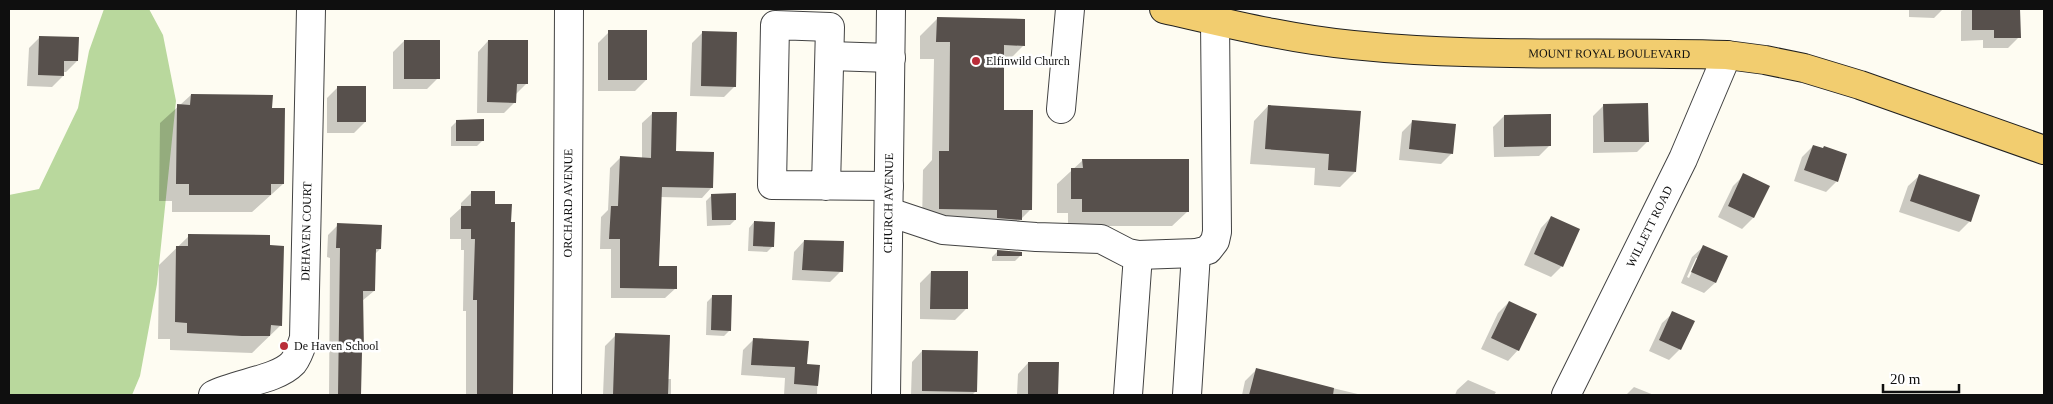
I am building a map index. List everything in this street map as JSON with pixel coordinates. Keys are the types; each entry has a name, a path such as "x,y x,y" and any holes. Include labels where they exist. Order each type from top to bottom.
{"main road":[{"name":"MOUNT ROYAL BOULEVARD","path":"1164,9 1260,31 1351,45 1425,51 1726,55 1775,62 1832,76 2044,150"}],"street":[{"name":"DEHAVEN COURT","path":"213,395 230,387 279,373 292,364 299,354 304,338 312,9"},
{"name":"ORCHARD AVENUE","path":"567,395 569,9"},
{"name":"CHURCH AVENUE","path":"886,395 892,9"},
{"path":"1061,109 1070,9"},
{"path":"889,212 943,230 1036,237 1100,239 1128,253 1138,255 1196,253 1208,250 1215,241 1217,232 1215,21"},
{"path":"826,186 830,27 775,25 772,184 826,186 890,186"},
{"name":"WILLETT ROAD","path":"1566,395 1683,159 1726,55"},
{"path":"830,56 891,58"},
{"path":"1187,395 1196,253"},
{"path":"1135,395 1138,255"}],"green space":[{"path":"104,9 149,9 163,35 176,101 157,284 140,376 132,395 9,395 9,195 39,189 78,108 89,51"}],"building":[{"path":"1972,9 2020,9 2021,38 1994,38 1994,30 1972,30"},
{"path":"937,17 1025,19 1025,46 1004,45 1004,110 1033,110 1032,210 1022,210 1022,220 997,218 997,210 939,209 939,151 949,151 950,42 936,42"},
{"path":"608,30 647,30 647,80 608,80"},
{"path":"702,31 737,32 736,87 701,86"},
{"path":"39,36 79,37 78,61 64,61 64,76 38,75"},
{"path":"404,40 440,40 440,79 404,79"},
{"path":"488,40 528,40 528,84 517,84 516,103 487,102"},
{"path":"337,86 366,86 366,122 337,122"},
{"path":"191,94 273,95 272,108 285,108 284,184 271,184 271,195 189,195 189,184 176,184 177,104 190,105"},
{"path":"1648,103 1649,142 1604,142 1603,104"},
{"path":"1268,105 1361,111 1356,172 1328,170 1329,154 1265,149"},
{"path":"652,112 677,112 676,151 714,152 713,188 662,187 659,266 677,266 677,289 620,288 620,239 609,239 611,206 618,206 620,156 651,158"},
{"path":"1551,114 1551,146 1504,147 1504,115"},
{"path":"484,119 484,141 456,141 456,120"},
{"path":"1412,120 1456,124 1453,154 1409,149"},
{"path":"1813,145 1823,148 1824,146 1847,154 1838,182 1804,170"},
{"path":"1082,159 1189,159 1189,212 1082,212 1082,199 1071,199 1071,168 1083,168"},
{"path":"1743,173 1770,186 1754,218 1728,206"},
{"path":"1919,174 1980,195 1971,222 1910,201"},
{"path":"471,191 495,191 495,204 512,204 511,222 515,222 513,395 477,395 477,300 473,300 475,239 471,239 471,229 461,229 461,206 471,206"},
{"path":"736,193 736,220 712,220 711,194"},
{"path":"1551,216 1580,229 1563,267 1534,254"},
{"path":"754,221 775,222 774,247 753,246"},
{"path":"337,223 382,225 381,249 376,249 375,291 363,291 364,352 362,352 361,395 338,395 340,248 336,248"},
{"path":"188,234 270,235 270,245 284,246 282,326 271,325 270,336 242,336 187,333 187,323 175,322 176,246 188,246"},
{"path":"804,240 844,241 843,272 802,270"},
{"path":"1703,245 1728,256 1716,283 1691,272"},
{"path":"997,250 1022,252 1022,256 997,256"},
{"path":"931,271 968,271 968,309 930,309"},
{"path":"712,295 732,295 731,331 711,330"},
{"path":"1509,301 1537,314 1519,351 1491,338"},
{"path":"1672,311 1695,321 1681,350 1659,340"},
{"path":"615,333 670,335 668,395 613,395"},
{"path":"753,338 809,341 807,364 820,365 818,386 794,384 795,367 751,365"},
{"path":"922,350 978,351 977,392 922,391"},
{"path":"1028,362 1059,362 1058,395 1028,395"},
{"path":"1256,368 1334,388 1333,395 1249,395"}],"place":[{"name":"Elfinwild Church","path":"976,61"},
{"name":"De Haven School","path":"284,346"}]}
